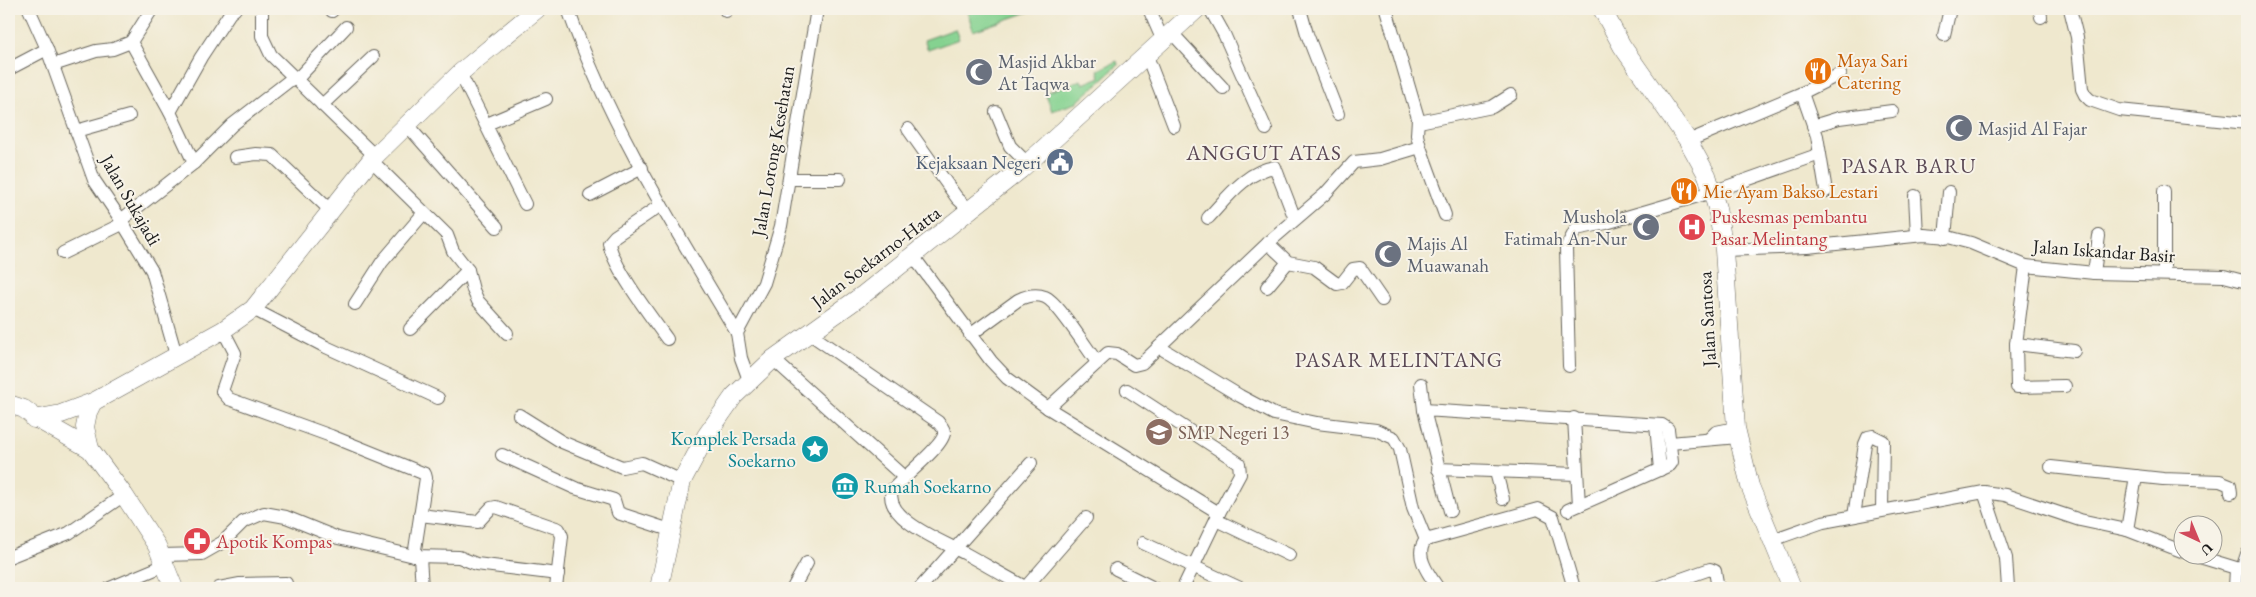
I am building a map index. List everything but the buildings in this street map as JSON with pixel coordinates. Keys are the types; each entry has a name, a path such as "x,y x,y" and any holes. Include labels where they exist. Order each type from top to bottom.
{"street":[{"name":"Jalan Sukajadi","path":"29,9 47,49 94,180 152,271 176,355"},
{"path":"53,65 96,50 113,49 131,42 152,9"},
{"path":"170,112 201,57 235,9"},
{"path":"262,9 262,36 266,49 373,158 423,214 447,235 453,251 468,270 472,290 478,301 507,333"},
{"path":"568,9 594,75 661,205 737,333 741,358 749,380"},
{"name":"Jalan Lorong Kesehatan","path":"737,333 764,283 781,226 817,9"},
{"path":"1149,9 1167,37 1223,88"},
{"name":"Jalan Soekarno-Hatta","path":"659,588 682,481 695,454 734,396 773,359 810,334 971,211 1147,56 1197,9"},
{"path":"1210,9 1224,34 1266,129"},
{"path":"1300,9 1307,34 1338,114"},
{"path":"1386,9 1406,71 1419,122 1417,135 1420,147 1445,215"},
{"path":"1591,9 1602,9"},
{"name":"Jalan Santosa","path":"1602,9 1622,46 1688,141 1707,175 1717,208 1724,250 1737,433 1750,486 1792,588"},
{"path":"1944,35 1950,9"},
{"path":"2070,9 2077,37 2082,88 2090,100 2119,110 2247,123"},
{"path":"9,416 23,420 37,419 67,412 93,402 223,330 253,309 373,158 460,72 530,11"},
{"path":"63,253 122,222 194,163 232,126 295,78 346,27"},
{"path":"131,42 170,112 194,163"},
{"path":"9,69 47,49"},
{"path":"1147,56 1174,126"},
{"path":"322,105 373,57"},
{"path":"460,72 525,204"},
{"path":"1688,141 1802,93 1840,74"},
{"path":"1802,93 1820,154 1826,191"},
{"path":"1419,122 1492,107 1511,95"},
{"path":"487,124 546,99"},
{"path":"1813,126 1839,118 1892,111"},
{"path":"996,112 1010,146 1027,163"},
{"path":"76,131 129,116"},
{"path":"407,125 497,227"},
{"path":"908,129 957,198 971,211"},
{"path":"1048,408 1104,355 1111,352 1136,366 1159,348 1268,243 1325,194 1354,162 1380,159 1420,147"},
{"path":"235,157 262,154 272,155 331,211"},
{"path":"1569,366 1566,248 1576,229 1606,224 1712,192 1820,154"},
{"path":"1208,218 1241,183 1252,176 1275,167 1295,219"},
{"path":"590,195 642,168"},
{"path":"790,178 840,179"},
{"path":"2164,191 2164,274"},
{"path":"1945,238 1949,192"},
{"path":"1914,196 1917,235"},
{"path":"661,205 609,242 624,275 667,339"},
{"path":"355,304 382,262 423,214"},
{"name":"Jalan Iskandar Basir","path":"1724,250 1807,247 1917,235 1971,243 2026,266 2094,273 2224,276 2247,282"},
{"path":"2094,273 2099,236"},
{"path":"1268,243 1288,262 1314,267 1337,284 1342,283 1356,268 1360,268 1382,300"},
{"path":"913,256 970,335 991,362 1007,378 1048,408 1217,517 1289,555"},
{"path":"1267,287 1288,262"},
{"path":"2026,266 2016,344 2017,387 2065,386"},
{"path":"410,329 468,270"},
{"path":"970,335 1018,300 1025,296 1037,295 1051,300 1097,362"},
{"path":"253,309 326,347 438,398"},
{"path":"223,330 235,353 222,391 225,396 425,474 417,556 422,588"},
{"path":"810,334 942,426 944,434 941,441 891,494 895,509 922,531 1026,588 1086,518"},
{"path":"2016,344 2074,351"},
{"path":"1159,348 1274,414 1384,432 1396,441 1423,548 1438,588"},
{"path":"773,359 905,478"},
{"path":"1421,384 1424,410 1450,511"},
{"path":"1127,390 1236,458 1239,463 1240,474 1192,566 1183,588"},
{"path":"93,402 88,412 85,427 90,449 124,495 163,560 174,588"},
{"path":"9,404 24,409 37,419 90,449"},
{"path":"1424,410 1574,418 1664,425 1668,429 1672,462 1660,470 1574,507 1577,474 1574,418"},
{"path":"519,416 562,442 622,468 642,463 682,481"},
{"path":"1656,425 1660,470"},
{"path":"1670,444 1709,439 1716,432 1737,433"},
{"path":"1854,516 1865,444 1868,437 1873,436 1883,441 1882,510"},
{"path":"502,455 576,488 614,500 618,513 670,530"},
{"path":"920,588 1031,464"},
{"path":"2051,466 2136,476 2220,481 2230,485 2230,493"},
{"path":"1438,469 1577,474"},
{"path":"1496,472 1503,499"},
{"path":"2128,530 2136,476"},
{"path":"1772,540 1823,522 1984,492 2005,496 2080,520 2128,530 2174,548"},
{"path":"1984,492 2006,558 2008,588"},
{"path":"9,557 69,534 124,495"},
{"path":"420,515 478,522 490,508 496,507 559,529 562,536 556,588"},
{"path":"1423,548 1532,509 1544,510 1553,517 1574,588"},
{"path":"110,588 163,560 202,554 223,542 243,522 264,513 286,517 338,538 417,556 459,557 476,564 558,574"},
{"path":"1142,543 1240,588"},
{"path":"2235,588 2247,554"},
{"path":"793,588 807,563"},
{"path":"2224,564 2242,569"},
{"path":"1116,569 1154,588"},
{"path":"1656,588 1710,569 1716,573 1718,588"},
{"path":"220,588 240,584 286,583"}],"green space":[{"path":"967,9 1037,9 973,31"},
{"path":"955,29 959,39 928,50 924,40"},
{"path":"1117,61 1118,65 1076,103 1052,111 1045,93 1081,80 1083,84 1100,77 1098,70"}],"place":[{"name":"Maya Sari Catering","path":"1818,71"},
{"name":"Masjid Akbar At Taqwa","path":"979,72"},
{"name":"Masjid Al Fajar","path":"1959,128"},
{"name":"Kejaksaan Negeri","path":"1060,162"},
{"name":"Mie Ayam Bakso Lestari","path":"1684,191"},
{"name":"Mushola Fatimah An-Nur","path":"1646,227"},
{"name":"Puskesmas pembantu Pasar Melintang","path":"1692,227"},
{"name":"Majis Al Muawanah","path":"1388,254"},
{"name":"SMP Negeri 13","path":"1159,432"},
{"name":"Komplek Persada Soekarno","path":"815,449"},
{"name":"Rumah Soekarno","path":"845,486"},
{"name":"Apotik Kompas","path":"197,541"}],"district":[{"name":"ANGGUT ATAS","path":"1264,152"},
{"name":"PASAR BARU","path":"1909,165"},
{"name":"PASAR MELINTANG","path":"1399,359"}]}
